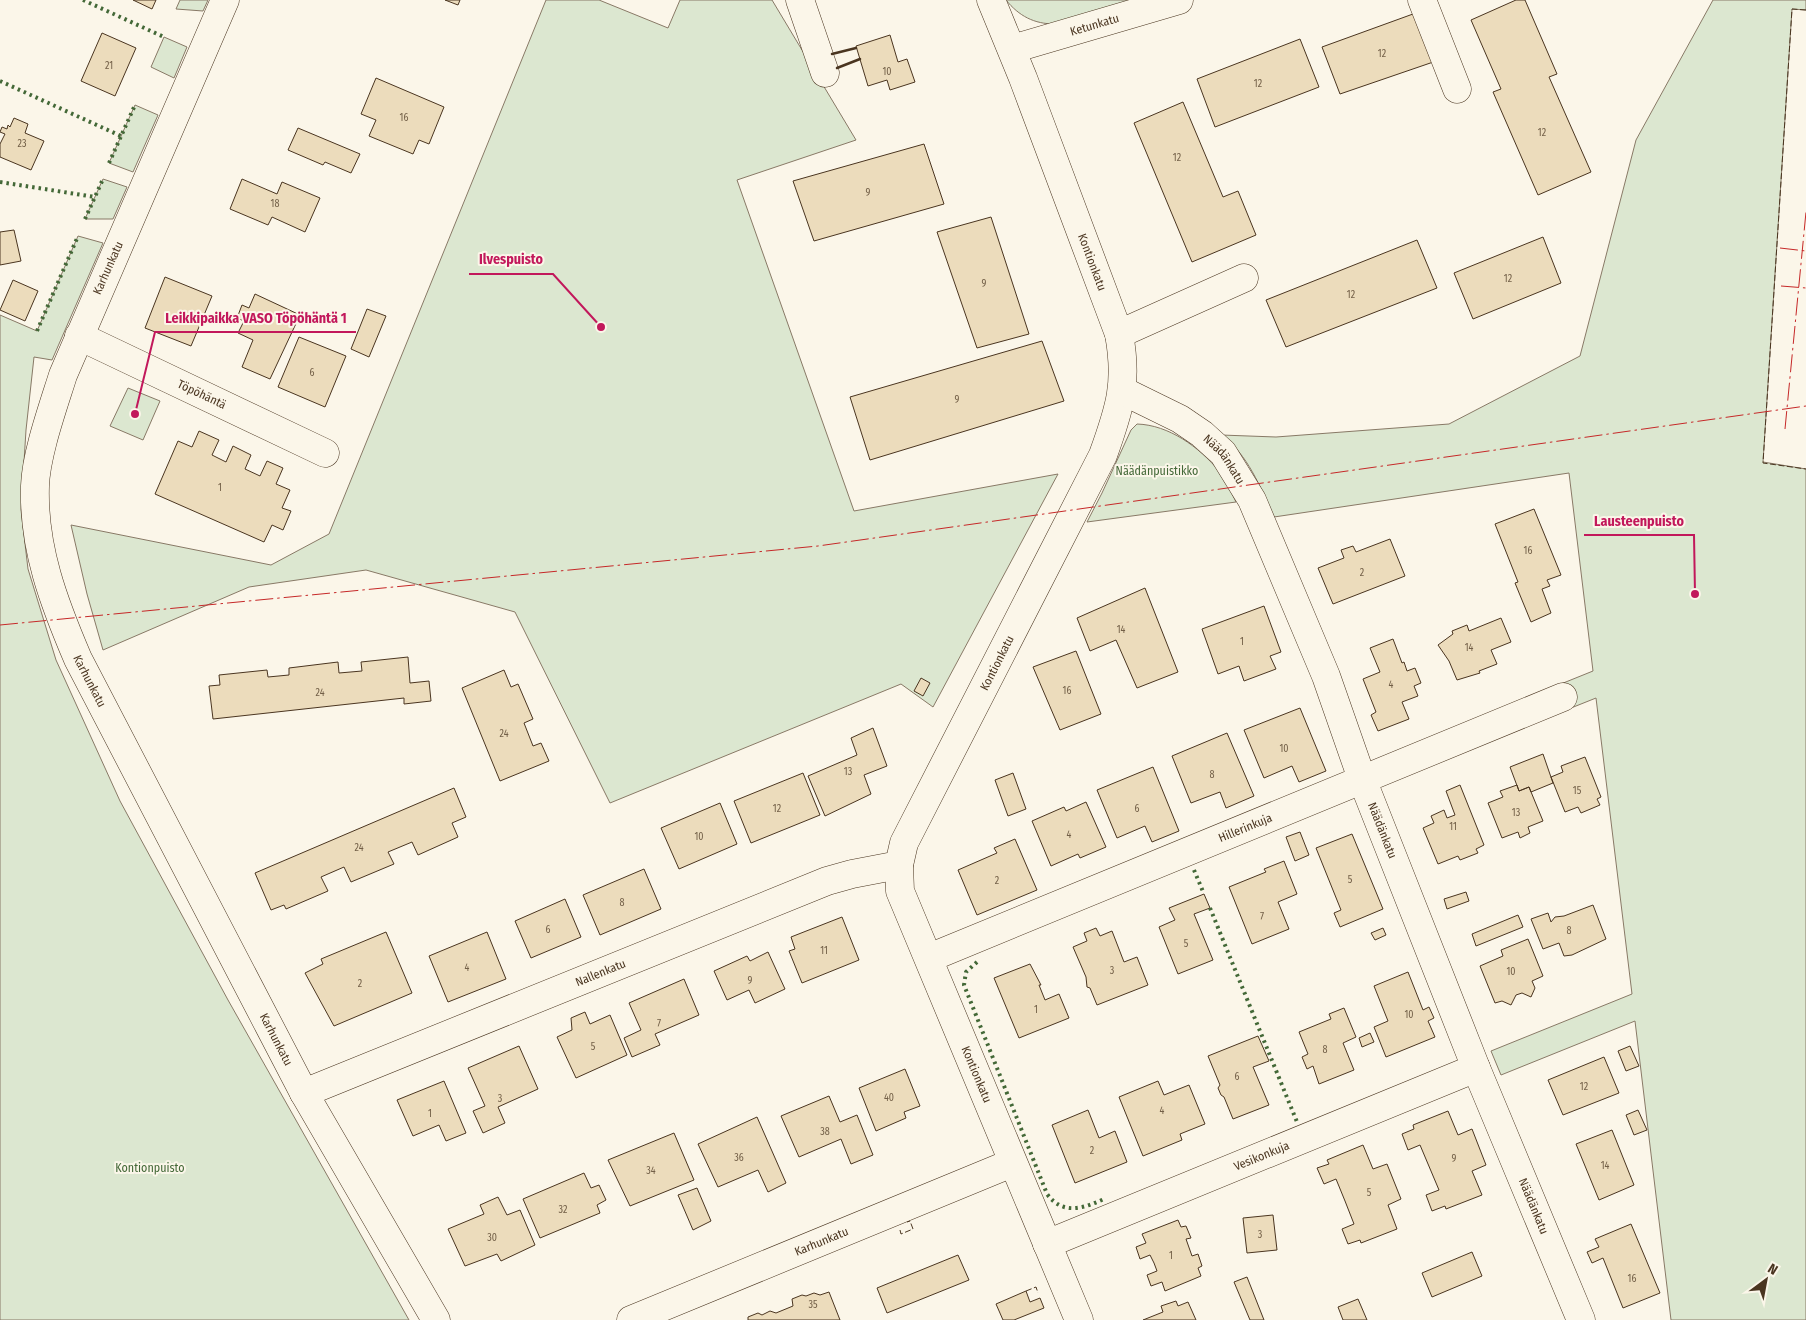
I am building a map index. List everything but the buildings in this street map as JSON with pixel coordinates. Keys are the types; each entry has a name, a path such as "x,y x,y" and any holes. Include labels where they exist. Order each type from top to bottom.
{"street":[{"name":"Karhunkatu","path":"225,0 63,375 47,426 35,484 36,529 44,568 55,605 78,659 304,1093 436,1320"},
{"path":"800,0 825,73"},
{"name":"Kontionkatu","path":"991,0 1012,49 1119,334 1124,361 1123,391 1103,454 908,836 899,865 900,891 1079,1320"},
{"name":"Ketunkatu","path":"1012,49 1179,0"},
{"path":"1422,0 1457,89"},
{"path":"1119,334 1244,278"},
{"name":"Töpöhäntä","path":"79,336 325,453"},
{"name":"Näädänkatu","path":"1123,391 1180,419 1202,434 1223,453 1239,476 1252,500 1326,676 1362,780 1476,1068 1580,1320"},
{"name":"Hillerinkuja","path":"929,958 1563,697"},
{"name":"Nallenkatu","path":"304,1093 827,881 899,865"},
{"name":"Vesikonkuja","path":"1048,1244 1476,1068"},
{"name":"Karhunkatu","path":"631,1320 1012,1163"}],"green space":[{"path":"180,0 208,0 203,11 176,9"},
{"path":"546,0 599,0 668,28 680,0 772,0 856,140 737,180 854,511 1058,474 933,707 901,684 610,803 515,612 366,570 249,587 103,650 87,594 71,525 271,565 329,534"},
{"path":"1006,0 1141,0 1055,24 1047,24 1034,21 1022,15"},
{"path":"1713,0 1806,0 1806,10 1792,9 1763,462 1806,469 1806,1320 1671,1320 1635,1021 1501,1075 1491,1051 1632,994 1596,698 1551,716 1541,692 1593,671 1569,473 1274,517 1246,461 1221,435 1276,437 1449,424 1580,356 1636,140"},
{"path":"164,37 187,47 174,78 151,67"},
{"path":"135,105 158,115 133,172 109,163"},
{"path":"103,179 127,187 113,219 85,219"},
{"name":"Kontionpuisto","path":"78,236 103,243 52,360 34,357 26,430 21,510 28,569 56,660 120,801 228,1000 409,1320 0,1320 0,315 37,331"},
{"path":"128,388 160,401 143,440 110,426"},
{"name":"Näädänpuistikko","path":"1137,424 1160,428 1193,446 1219,471 1236,502 1087,522 1131,430"}],"hedge":[{"path":"83,0 164,37"},
{"path":"0,81 121,136"},
{"path":"109,163 135,105"},
{"path":"85,219 103,179"},
{"path":"0,182 95,197"},
{"path":"37,331 78,236"},
{"path":"1194,870 1204,894"},
{"path":"1210,908 1297,1122"},
{"path":"977,962 966,972 964,985 1047,1194 1053,1201 1067,1208 1081,1207 1104,1199"}],"fence":[{"path":"1806,10 1792,9 1763,463 1806,469"},
{"path":"900,1230 901,1234 913,1229 910,1221 907,1222"},
{"path":"1026,1291 1036,1287 1038,1293"}],"wall":[{"path":"832,54 856,48"},
{"path":"837,68 860,59"}],"power":[{"path":"1785,429 1806,212"},
{"path":"1780,248 1806,251"},
{"path":"1781,286 1806,288"},
{"path":"0,625 818,546 1806,406"}],"place":[{"name":"Ilvespuisto","path":"601,327"},
{"name":"Leikkipaikka VASO Töpöhäntä 1","path":"135,414"},
{"name":"Lausteenpuisto","path":"1695,594"}]}
